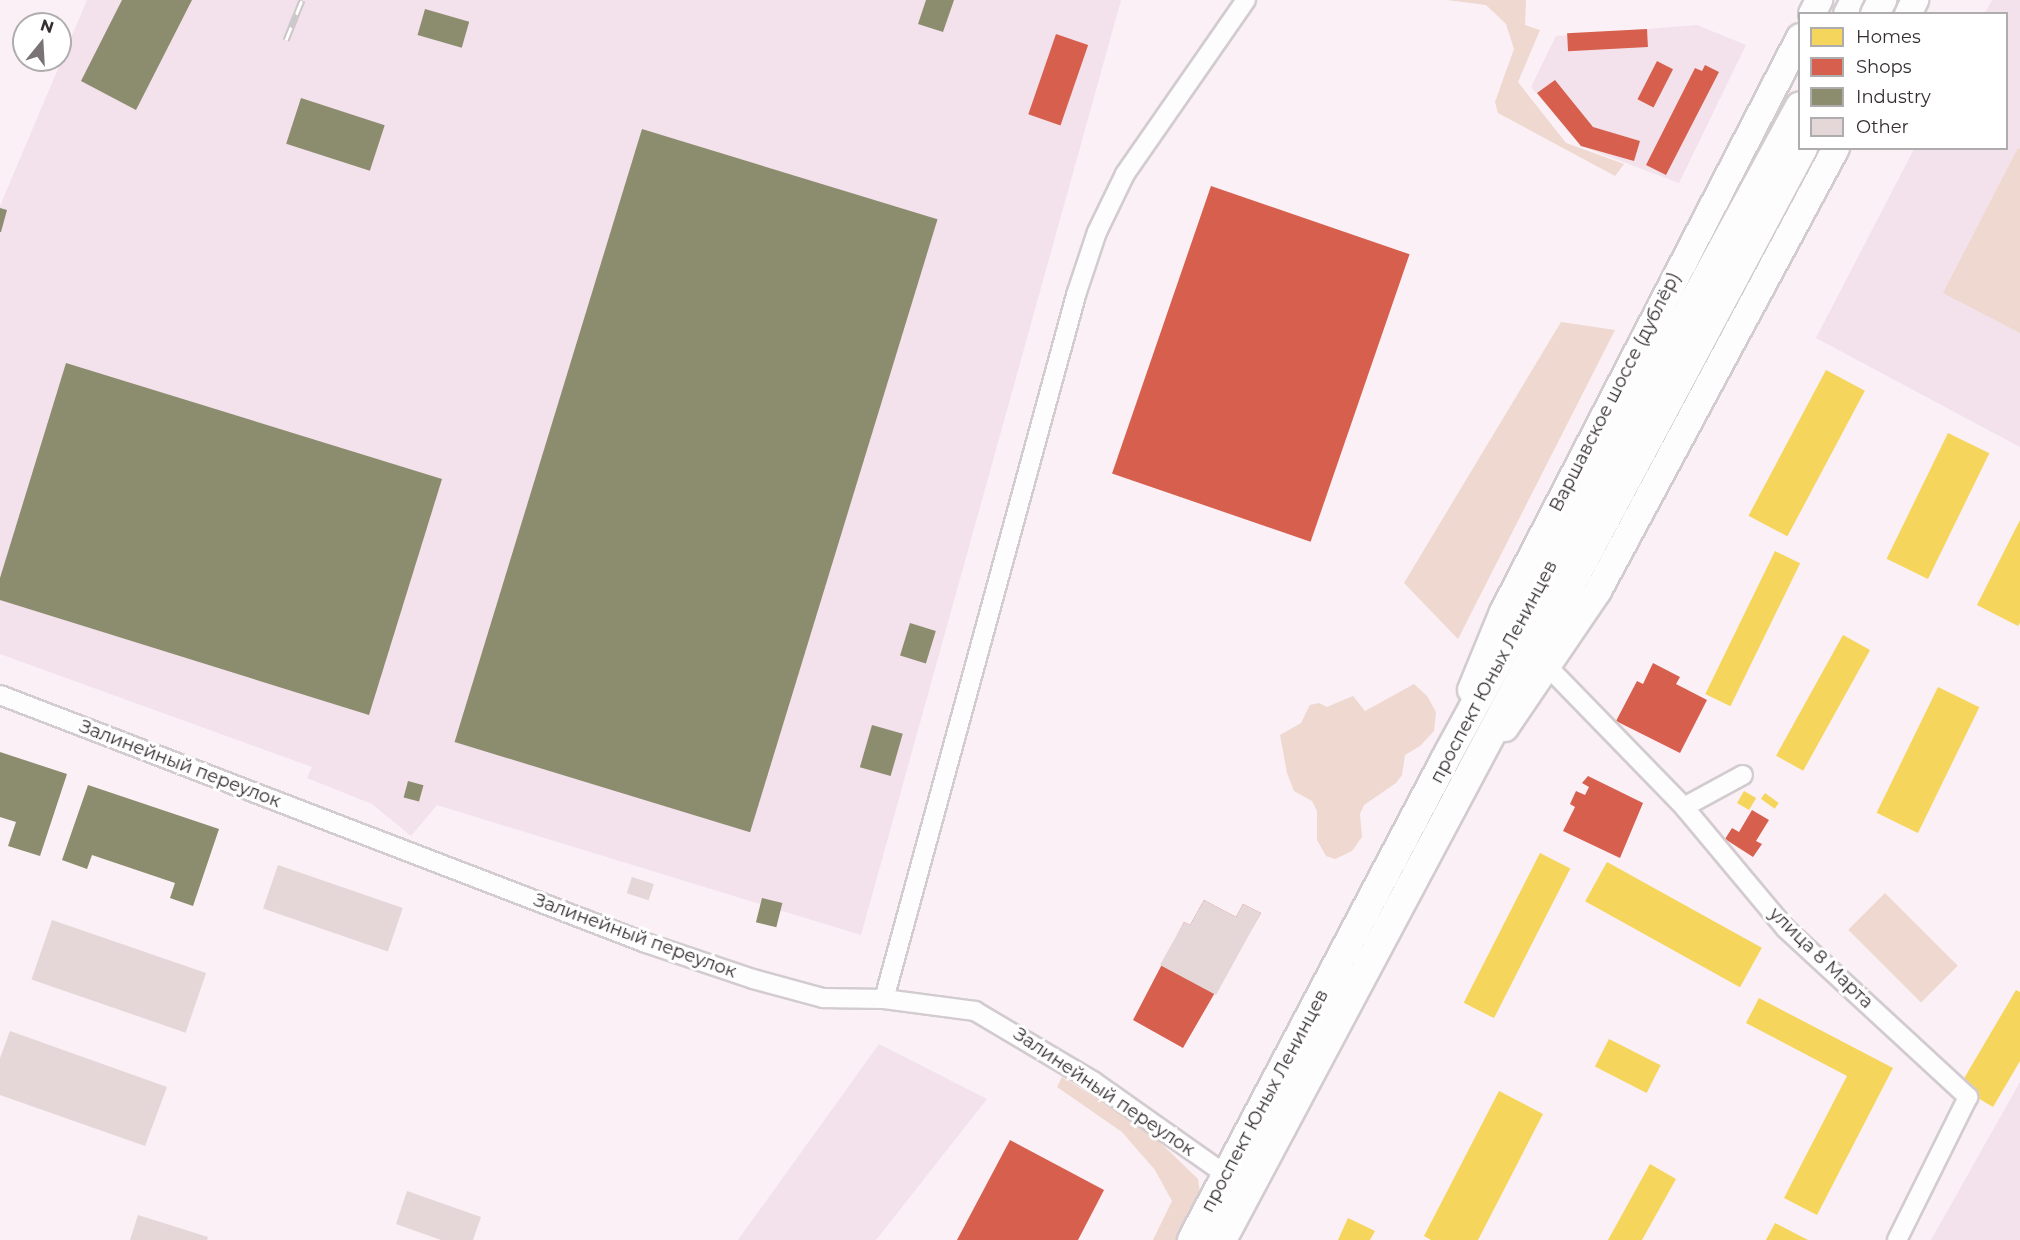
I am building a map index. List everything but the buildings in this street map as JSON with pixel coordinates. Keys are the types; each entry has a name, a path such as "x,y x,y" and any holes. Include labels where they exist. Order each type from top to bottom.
{"main road":[{"name":"Варшавское шоссе (дублёр)","path":"1448,754 1503,612 1798,41"},
{"name":"проспект Юных Ленинцев","path":"1222,1240 1473,771 1747,231 1798,111"},
{"name":"проспект Юных Ленинцев","path":"1192,1240 1225,1174 1370,909 1448,754 1747,231 1802,150"},
{"path":"1473,771 1549,668 1598,591 1835,150"}],"street":[{"path":"884,999 1076,295 1097,232 1125,174 1246,0"},
{"path":"1814,12 1826,0"},
{"path":"1872,0 1883,12"},
{"name":"улица 8 Марта","path":"1549,668 1684,807 1786,929 1968,1097 1897,1240"},
{"name":"Залинейный переулок","path":"0,695 657,946 823,998 884,999 975,1011 1013,1030 1248,1191"},
{"path":"1684,807 1743,775"}],"shaded area":[{"path":"87,0 1121,0 861,935 437,805 411,836 372,804 307,778 312,767 0,654 0,206 57,72 72,72 72,36"},
{"path":"1447,0 1526,0 1525,25 1540,30 1518,82 1566,143 1624,164 1615,176 1498,113 1495,102 1514,49 1506,24 1486,5"},
{"path":"1992,0 2020,0 2020,447 1816,338 1913,150 2008,150 2008,12 1986,12"},
{"path":"1697,25 1746,45 1679,183 1581,146 1531,87 1556,36"},
{"path":"2018,148 2020,149 2020,333 1943,293"},
{"path":"1561,322 1615,330 1458,639 1404,583"},
{"path":"1414,684 1427,696 1436,712 1434,731 1420,746 1405,755 1402,775 1396,783 1364,805 1360,814 1362,837 1352,851 1335,859 1326,856 1317,840 1317,811 1312,801 1294,791 1287,773 1280,735 1301,723 1310,705 1319,703 1327,707 1353,696 1365,711"},
{"path":"1885,893 1958,966 1921,1003 1848,930"},
{"path":"879,1044 987,1099 876,1240 738,1240"},
{"path":"1062,1077 1143,1126 1198,1179 1202,1207 1185,1240 1153,1240 1172,1201 1155,1170 1122,1132 1057,1087"},
{"path":"2020,1082 2020,1240 1931,1240"}],"railway":[{"path":"286,40 302,0"}]}
